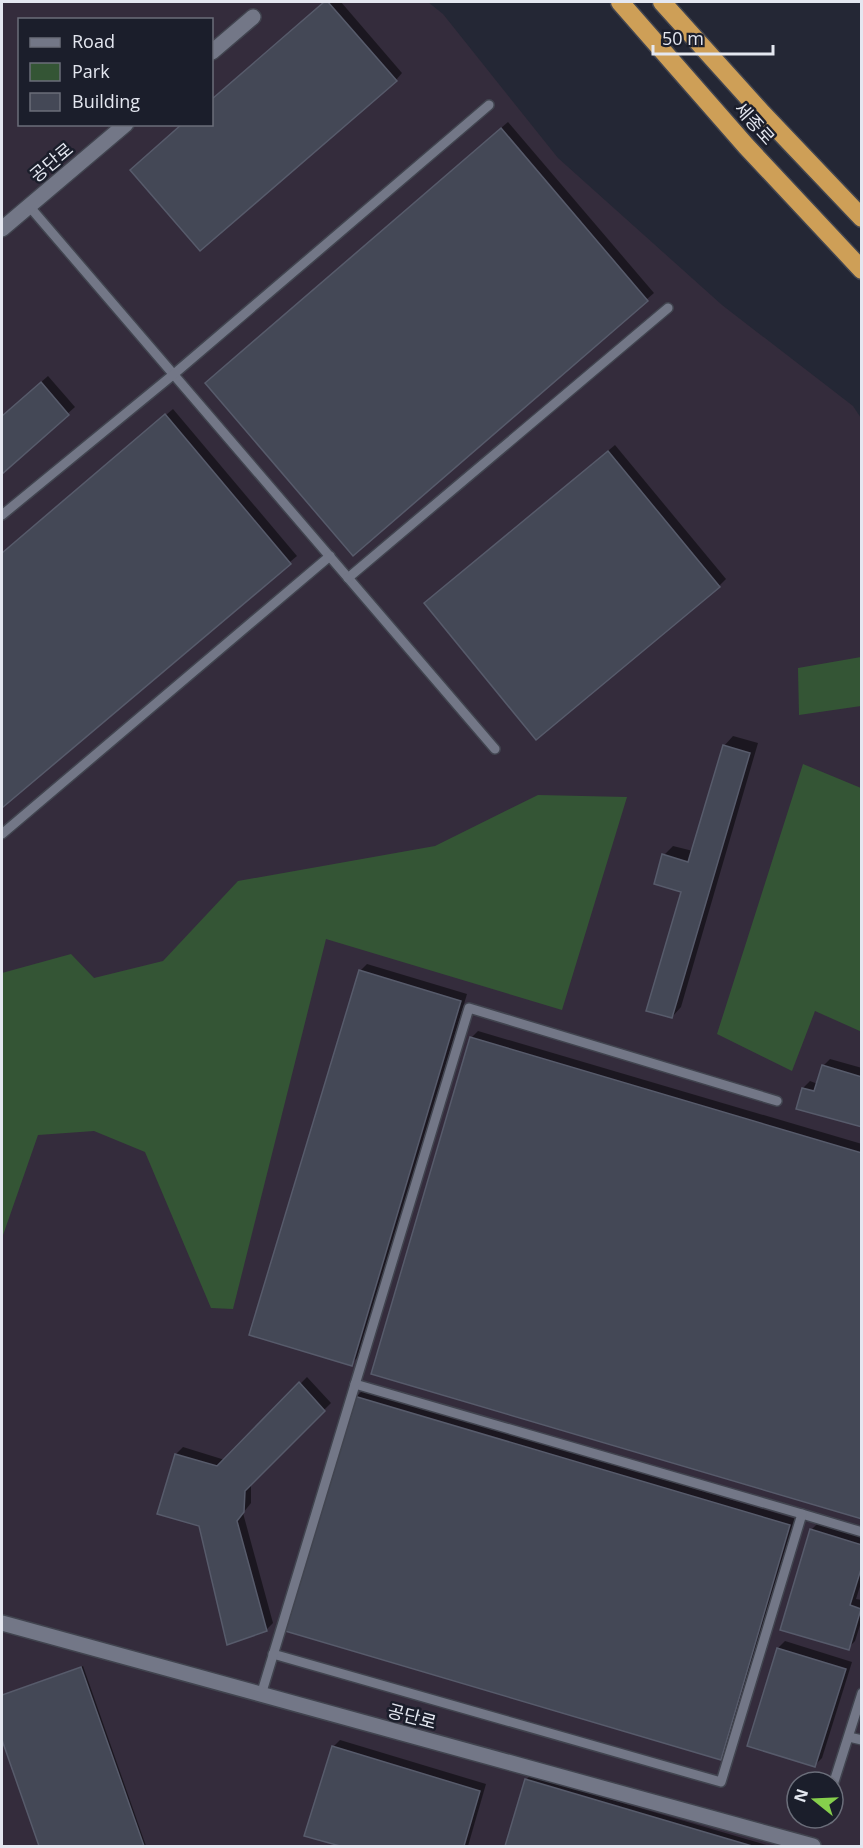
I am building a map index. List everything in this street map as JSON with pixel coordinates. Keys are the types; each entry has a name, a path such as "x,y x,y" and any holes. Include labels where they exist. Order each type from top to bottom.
{"highway":[{"name":"세종로","path":"620,2 746,146 861,270"},
{"name":"세종로","path":"662,2 861,218"}],"street":[{"path":"213,51 253,17"},
{"name":"공단로","path":"2,230 124,126"},
{"name":"공단로","path":"2,1623 813,1846"}],"lane":[{"path":"2,516 174,374 489,105"},
{"path":"29,206 495,749"},
{"path":"348,578 668,309"},
{"path":"2,834 330,556"},
{"path":"261,1695 469,1008 777,1101"},
{"path":"355,1384 861,1532"},
{"path":"273,1654 721,1782 802,1514"},
{"path":"838,1770 861,1693"},
{"path":"849,1737 861,1740"}],"shaded area":[{"path":"2,2 428,2 443,14 558,158 722,305 853,406 861,418 861,1846 2,1846"}],"green space":[{"path":"861,657 861,706 799,715 798,668"},
{"path":"803,764 861,788 862,1032 815,1011 792,1071 717,1034"},
{"path":"538,795 627,797 562,1010 326,939 233,1309 211,1308 145,1152 94,1131 38,1135 2,1238 2,973 71,954 94,978 163,961 238,881 435,846"}],"building":[{"path":"324,2 328,2 397,81 200,251 130,170 180,126 213,126 213,98"},
{"path":"501,128 648,301 353,556 205,383"},
{"path":"41,382 69,415 2,474 2,416"},
{"path":"165,414 291,564 2,808 2,553"},
{"path":"608,451 720,587 536,740 424,603"},
{"path":"723,745 750,753 672,1018 646,1011 681,892 654,884 662,854 688,862"},
{"path":"359,970 461,1001 352,1366 249,1335"},
{"path":"470,1037 862,1153 862,1519 371,1374"},
{"path":"822,1065 862,1077 862,1127 796,1109 802,1088 814,1091"},
{"path":"299,1382 325,1411 245,1491 244,1512 237,1521 267,1631 227,1645 199,1526 157,1514 175,1454 217,1466"},
{"path":"354,1396 790,1525 721,1760 285,1631"},
{"path":"810,1529 862,1545 862,1566 850,1605 861,1609 849,1650 780,1630"},
{"path":"777,1648 846,1669 815,1767 747,1746"},
{"path":"81,1667 144,1846 39,1846 2,1740 2,1695"},
{"path":"332,1746 480,1791 464,1846 340,1846 304,1836"},
{"path":"525,1779 752,1846 505,1846"}]}
